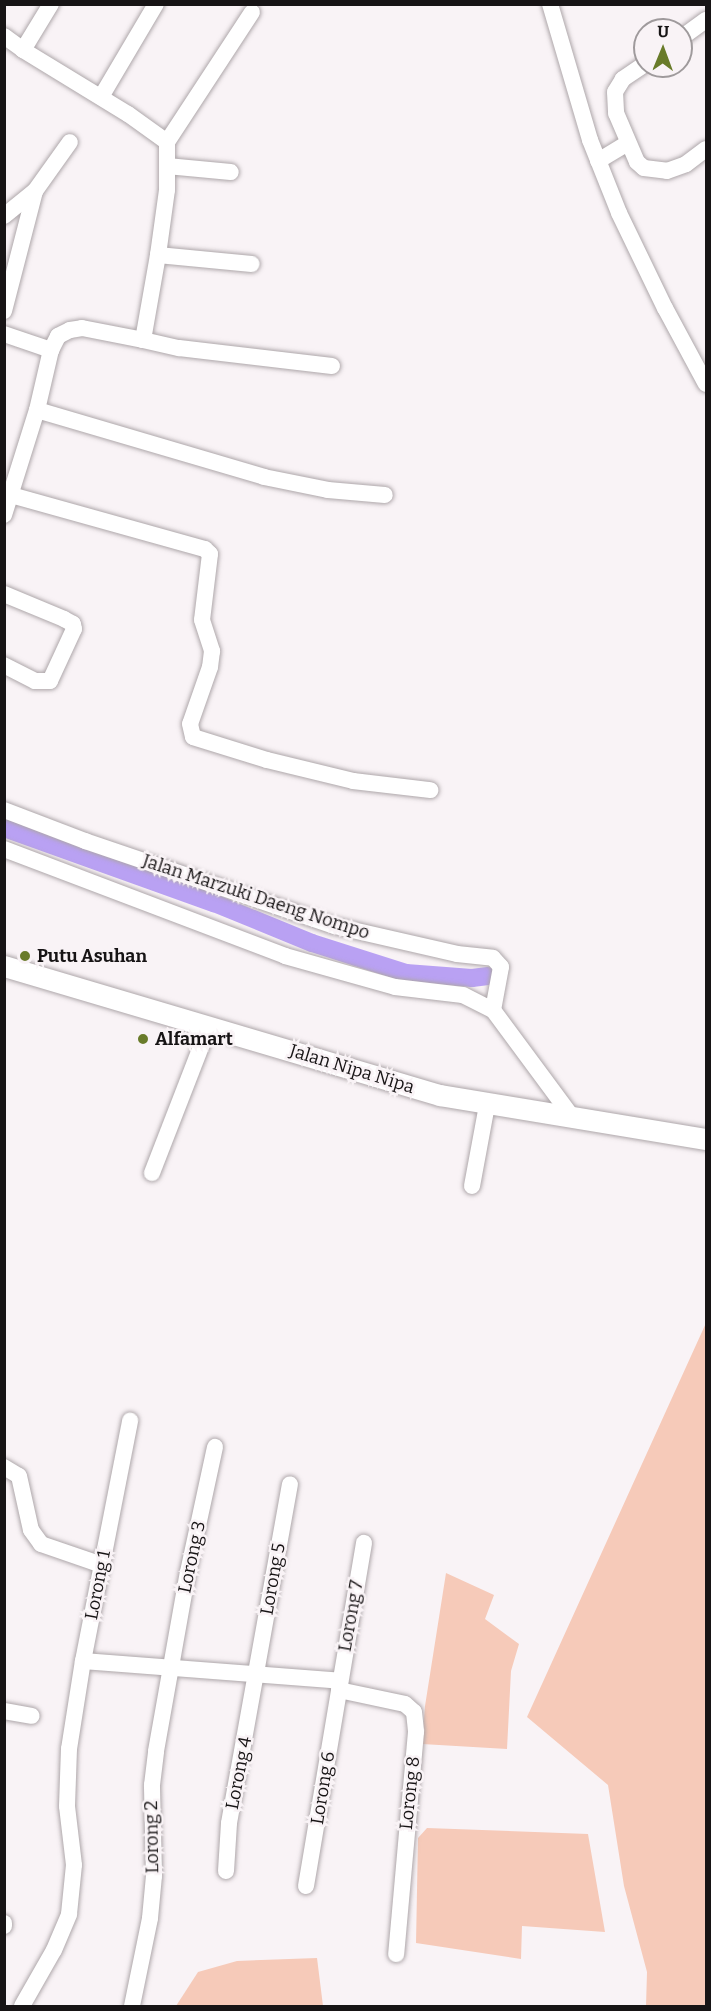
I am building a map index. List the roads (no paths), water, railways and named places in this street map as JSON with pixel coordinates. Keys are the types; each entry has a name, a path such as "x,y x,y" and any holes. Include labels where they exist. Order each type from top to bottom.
{"street":[{"path":"23,51 51,4"},
{"path":"101,97 156,4"},
{"path":"550,4 598,161 619,213 665,308 706,384"},
{"path":"143,340 158,255 167,166 167,142 252,12"},
{"path":"693,29 706,20"},
{"path":"4,36 23,51 162,136 167,142"},
{"path":"633,72 623,79 615,92 616,114 637,162 644,168 667,171 686,164 706,149"},
{"path":"4,216 35,191 70,142"},
{"path":"598,161 628,143"},
{"path":"167,166 231,172"},
{"path":"4,311 35,191"},
{"path":"158,255 252,264"},
{"path":"4,515 37,410 51,351 58,336 76,328 179,348 332,366"},
{"path":"4,334 51,351"},
{"path":"37,410 264,477 328,490 385,495"},
{"path":"11,495 205,549 210,554 202,620 212,651 210,667 190,724 193,737 267,760 353,781 430,790"},
{"path":"4,594 64,619 73,624 74,629 50,681 35,681 4,665"},
{"name":"Jalan Marzuki Daeng Nompo","path":"4,810 85,841 335,926 456,954 493,958 501,968 493,1010"},
{"path":"4,849 285,956 395,987 463,995 493,1010 573,1118"},
{"name":"Jalan Nipa Nipa","path":"4,966 405,1086 487,1105 706,1139"},
{"path":"152,1173 209,1026"},
{"path":"472,1186 487,1105"},
{"name":"Lorong 1","path":"22,2007 54,1950 69,1914 74,1865 67,1806 69,1749 83,1660 130,1421"},
{"name":"Lorong 3","path":"171,1666 215,1447"},
{"path":"4,1467 19,1476 30,1530 41,1544 102,1565"},
{"name":"Lorong 5","path":"257,1675 290,1484"},
{"name":"Lorong 7","path":"339,1685 364,1543"},
{"path":"83,1660 171,1666 339,1685"},
{"name":"Lorong 2","path":"132,2007 150,1918 154,1876 152,1785 171,1666"},
{"name":"Lorong 4","path":"225,1871 230,1824 257,1675"},
{"name":"Lorong 6","path":"306,1886 339,1685"},
{"name":"Lorong 8","path":"339,1685 405,1704 414,1712 416,1732 396,1954"},
{"path":"4,1711 32,1716"}],"waterway":[{"path":"4,828 214,903 312,943 406,973 472,978 488,976"}],"place":[{"name":"Putu Asuhan","path":"25,956"},
{"name":"Alfamart","path":"143,1039"}]}
